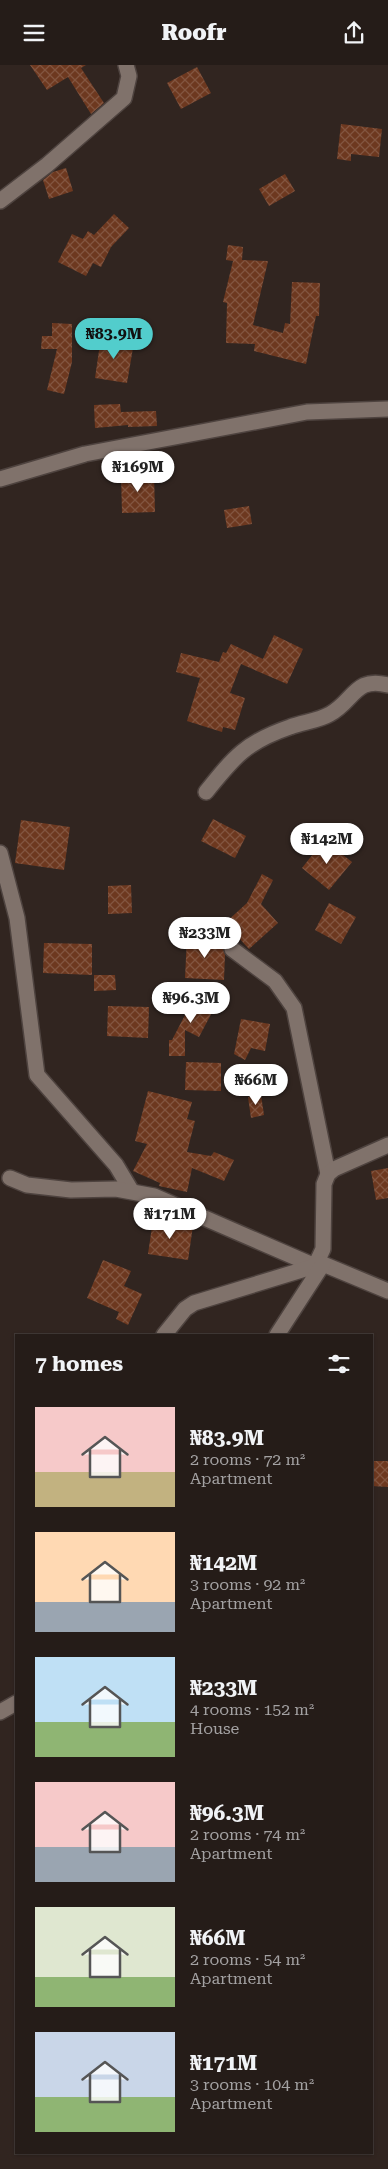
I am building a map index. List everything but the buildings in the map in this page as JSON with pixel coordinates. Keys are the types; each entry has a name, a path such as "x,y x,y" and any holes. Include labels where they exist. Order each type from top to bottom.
{"street":[{"path":"0,201 47,165 124,98 129,76 126,65"},
{"path":"0,479 85,454 307,412 388,409"},
{"path":"206,792 233,758 259,739 333,713 363,685 375,682 388,685"},
{"path":"0,853 17,919 37,1075 116,1165 131,1190"},
{"path":"232,949 275,981 294,1008 328,1174"},
{"path":"278,1334 319,1265 322,1249 324,1184 328,1174 334,1169 388,1145"},
{"path":"10,1179 27,1185 71,1190 131,1190 154,1196 319,1265 388,1291"},
{"path":"165,1334 185,1309 194,1303 319,1265"},
{"path":"0,1712 15,1704"}]}
